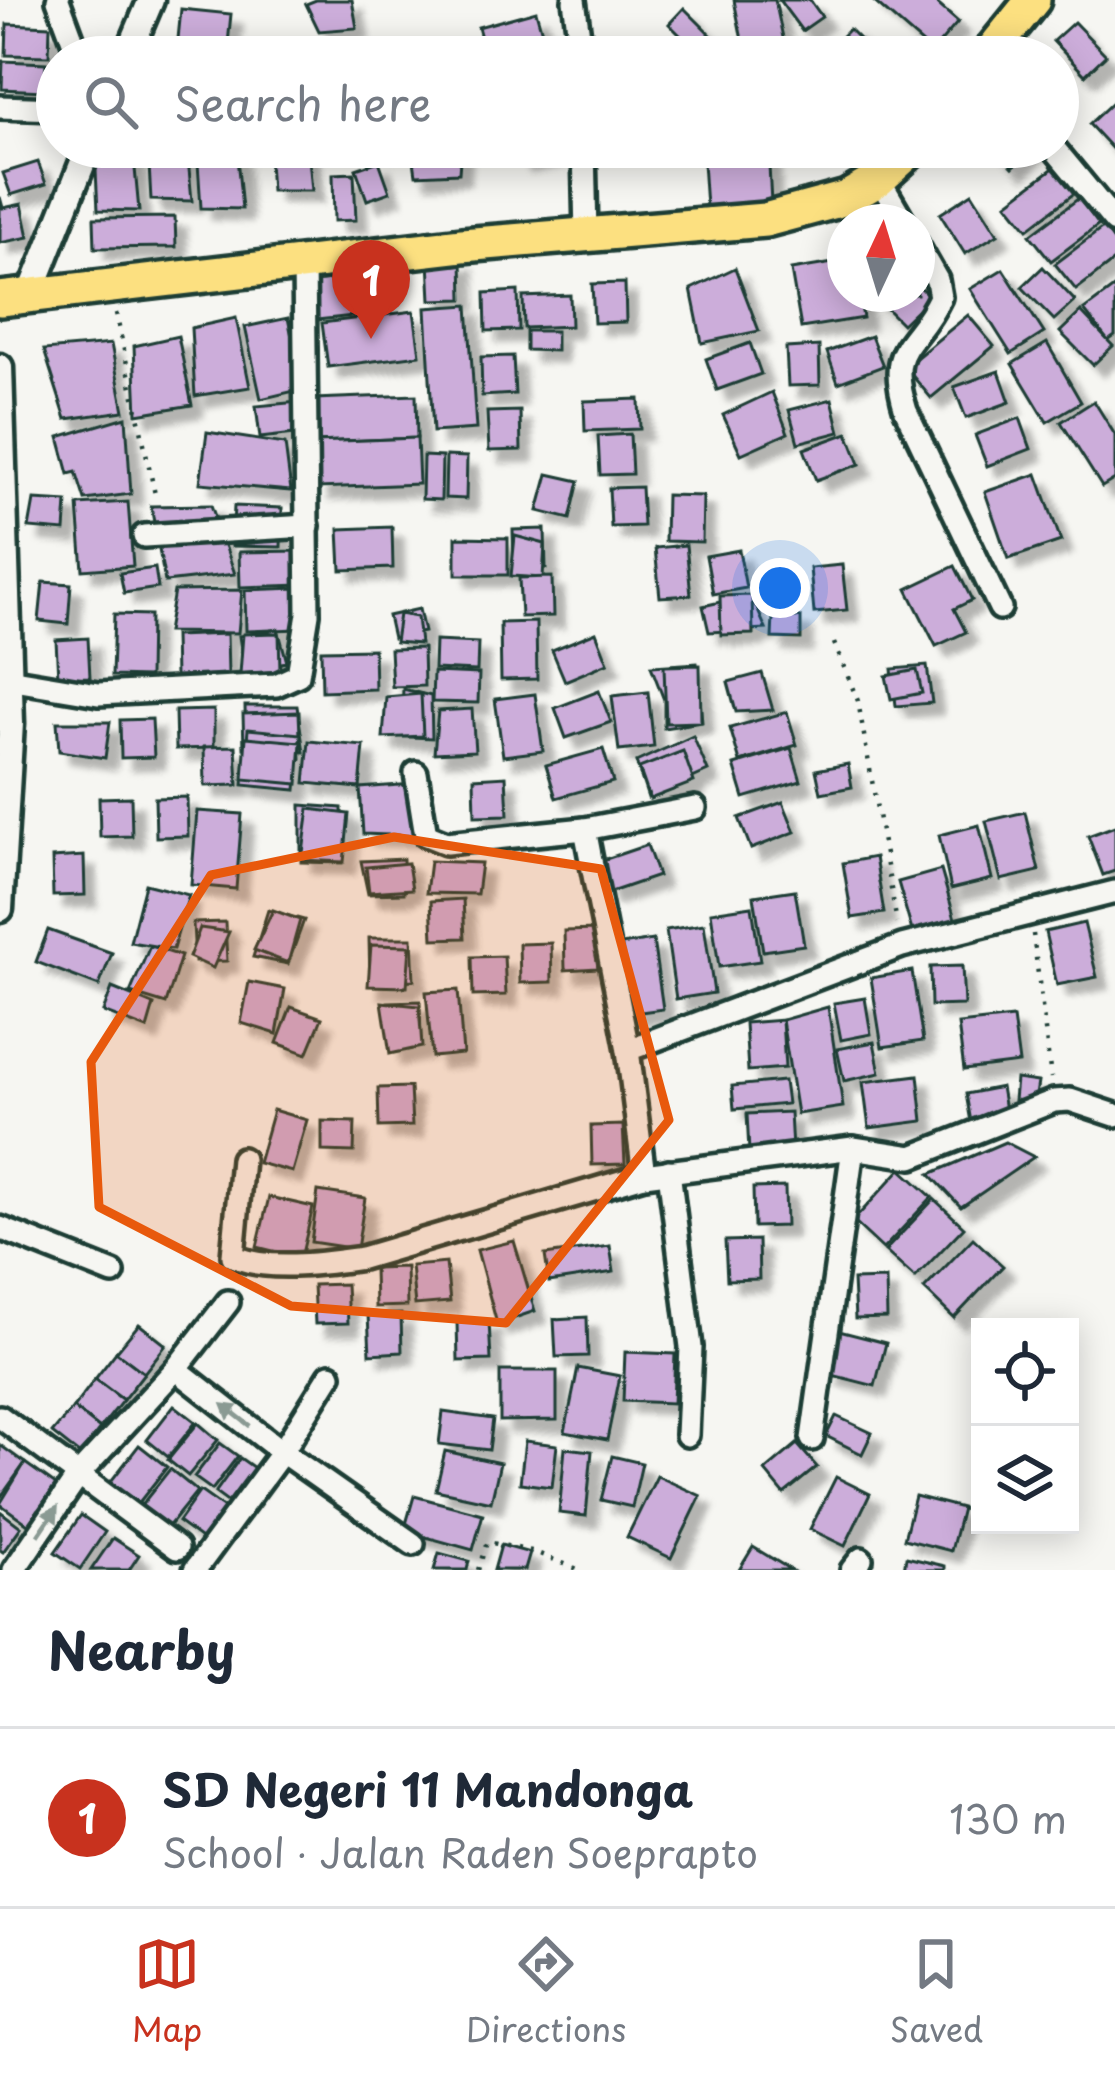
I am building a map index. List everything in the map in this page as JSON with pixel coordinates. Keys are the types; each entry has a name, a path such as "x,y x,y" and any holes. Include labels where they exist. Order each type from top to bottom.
{"highway":[{"path":"1004,36 1033,0"},
{"path":"15,296 304,263 765,220 847,198 891,168"}],"street":[{"path":"58,0 71,36"},
{"path":"137,36 152,0"},
{"path":"574,0 579,36"},
{"path":"0,107 36,108"},
{"path":"15,296 79,168"},
{"path":"584,168 586,235"},
{"path":"1070,168 1115,222"},
{"path":"879,179 894,204"},
{"path":"8,680 98,694 191,693 290,680 303,664 308,526 304,263"},
{"path":"929,312 902,350 896,379 906,411 1000,608"},
{"path":"0,367 8,680 8,831 0,909"},
{"path":"145,536 308,526"},
{"path":"416,773 422,822 433,840 584,829 695,808"},
{"path":"584,829 628,1050 644,1175"},
{"path":"628,1050 902,946 1115,892"},
{"path":"242,1160 231,1250 251,1263 362,1258 644,1175 853,1148 912,1157 1054,1101 1085,1103 1115,1115"},
{"path":"812,1438 853,1148"},
{"path":"669,1171 691,1347 687,1435"},
{"path":"0,1228 113,1273"},
{"path":"14,1570 81,1472 176,1369 228,1302"},
{"path":"176,1369 282,1452 413,1544"},
{"path":"199,1569 330,1375"},
{"path":"0,1417 81,1472 177,1548"}],"path":[{"path":"111,284 132,404 156,499"},
{"path":"834,643 858,701 902,946"},
{"path":"1031,914 1054,1101"},
{"path":"478,1570 488,1542 532,1551 580,1570"}],"highlighted area":[{"path":"394,837 601,869 669,1120 506,1323 291,1306 99,1207 91,1062 211,875"}],"building":[{"path":"352,0 357,28 319,31 306,4"},
{"path":"734,0 775,0 783,36 741,36"},
{"path":"779,0 810,0 822,17 802,31"},
{"path":"872,0 933,0 958,22 946,36 914,36"},
{"path":"684,8 712,36 681,36 669,24"},
{"path":"181,9 231,14 229,36 178,36"},
{"path":"536,11 543,36 480,36 478,27"},
{"path":"1074,22 1106,55 1085,75 1079,69 1079,36 1059,36"},
{"path":"7,24 50,26 50,36 36,36 36,56 6,55"},
{"path":"3,61 36,63 36,91 2,89"},
{"path":"1115,100 1115,152 1089,124"},
{"path":"36,163 46,184 11,195 3,173"},
{"path":"96,168 135,168 139,211 98,210"},
{"path":"149,168 189,168 192,201 151,200"},
{"path":"198,168 238,168 242,209 201,208"},
{"path":"269,168 310,168 312,191 271,191"},
{"path":"381,168 390,192 367,200 356,169"},
{"path":"415,168 459,168 459,173 416,175"},
{"path":"703,168 769,168 771,203 706,207"},
{"path":"1053,168 1076,192 1028,229 1007,203"},
{"path":"354,173 356,220 334,221 333,174"},
{"path":"972,193 998,234 965,254 940,214"},
{"path":"0,197 3,208 22,204 29,237 0,243"},
{"path":"1079,198 1099,225 1051,261 1030,235"},
{"path":"175,217 176,247 95,248 94,218"},
{"path":"1104,227 1115,242 1115,260 1076,290 1055,264"},
{"path":"462,260 463,299 431,300 429,261"},
{"path":"827,264 827,312 862,312 863,318 801,328 791,270"},
{"path":"1043,267 1075,301 1054,320 1022,287"},
{"path":"735,268 759,331 702,343 691,289"},
{"path":"1003,269 1044,333 1011,354 970,289"},
{"path":"350,278 353,316 317,320 313,282"},
{"path":"625,283 626,322 594,323 592,284"},
{"path":"1115,287 1115,336 1108,341 1084,310"},
{"path":"518,291 519,330 486,331 485,293"},
{"path":"570,295 571,326 524,328 523,297"},
{"path":"468,305 476,429 433,432 426,308"},
{"path":"414,311 420,355 328,367 322,323"},
{"path":"890,312 914,312 902,324"},
{"path":"1081,312 1113,346 1093,365 1060,332"},
{"path":"968,315 994,346 931,398 905,367"},
{"path":"236,318 250,387 195,396 191,328"},
{"path":"288,318 303,389 261,399 245,327"},
{"path":"526,331 556,331 556,351 526,350"},
{"path":"178,336 192,405 137,414 134,346"},
{"path":"871,336 883,366 838,383 827,352"},
{"path":"750,343 761,374 717,390 706,359"},
{"path":"1047,343 1081,402 1047,422 1012,364"},
{"path":"111,344 124,411 66,419 44,350"},
{"path":"819,346 820,385 788,386 786,348"},
{"path":"513,356 515,394 482,396 481,357"},
{"path":"999,371 1010,402 966,418 954,387"},
{"path":"772,392 788,433 741,454 723,415"},
{"path":"416,395 417,438 316,442 314,399"},
{"path":"639,399 640,429 585,431 584,401"},
{"path":"832,399 840,432 798,443 789,410"},
{"path":"1094,401 1115,435 1115,479 1102,487 1061,422"},
{"path":"299,402 303,433 260,438 256,406"},
{"path":"520,411 521,450 489,451 487,412"},
{"path":"126,417 131,494 85,500 76,472 69,474 59,437"},
{"path":"1020,418 1031,449 987,466 975,435"},
{"path":"207,432 285,444 291,491 200,483"},
{"path":"848,433 860,464 816,480 804,449"},
{"path":"630,434 632,474 600,475 598,436"},
{"path":"417,438 419,484 318,488 316,442"},
{"path":"423,456 442,457 441,500 422,499"},
{"path":"446,456 467,457 466,499 445,498"},
{"path":"548,474 579,481 570,519 538,511"},
{"path":"1037,474 1061,541 1008,559 985,492"},
{"path":"641,487 643,526 611,527 609,488"},
{"path":"666,495 703,496 702,542 665,541"},
{"path":"34,500 67,502 65,531 29,528"},
{"path":"128,502 133,566 83,570 78,505"},
{"path":"211,505 235,574 165,582 151,506"},
{"path":"234,506 282,508 281,547 232,546"},
{"path":"392,527 393,568 341,570 339,529"},
{"path":"545,529 546,568 514,569 513,530"},
{"path":"515,536 545,544 543,578 511,576"},
{"path":"456,537 508,538 508,575 456,575"},
{"path":"686,545 691,595 660,597 655,548"},
{"path":"739,550 746,588 713,594 706,556"},
{"path":"302,551 303,585 240,587 239,552"},
{"path":"842,565 847,610 814,613 810,568"},
{"path":"955,566 972,600 954,609 966,632 936,646 907,589"},
{"path":"155,568 158,588 124,593 120,573"},
{"path":"552,577 553,616 521,617 519,578"},
{"path":"43,582 71,584 68,624 39,621"},
{"path":"298,588 299,629 246,631 245,590"},
{"path":"242,590 238,633 167,632 174,591"},
{"path":"751,595 766,629 709,632 703,606"},
{"path":"752,595 753,634 721,635 720,596"},
{"path":"419,609 424,632 393,638 388,616"},
{"path":"114,614 150,615 149,677 112,676"},
{"path":"399,614 417,617 420,644 395,642"},
{"path":"773,616 801,617 801,639 772,638"},
{"path":"536,622 537,679 501,680 500,623"},
{"path":"278,629 287,662 244,669 239,636"},
{"path":"596,632 608,663 565,681 552,650"},
{"path":"279,633 280,671 240,674 243,634"},
{"path":"227,634 228,675 175,676 174,636"},
{"path":"88,638 90,677 58,678 56,640"},
{"path":"435,641 478,643 477,671 434,669"},
{"path":"423,648 424,686 392,687 390,649"},
{"path":"374,649 375,689 322,691 321,650"},
{"path":"697,663 702,722 664,728 664,700 651,666"},
{"path":"700,665 701,722 666,723 664,666"},
{"path":"927,666 932,703 896,706 892,669"},
{"path":"917,670 922,693 891,699 886,676"},
{"path":"433,672 479,674 478,703 432,702"},
{"path":"762,673 773,710 736,712 728,682"},
{"path":"403,689 431,696 432,738 387,736 390,715 402,712"},
{"path":"599,691 611,722 566,738 555,708"},
{"path":"648,692 654,747 619,751 612,696"},
{"path":"421,694 423,736 383,738 386,697"},
{"path":"535,694 543,751 503,756 495,699"},
{"path":"245,706 297,706 304,752 246,750"},
{"path":"472,709 475,751 434,753 438,711"},
{"path":"214,710 214,748 176,749 175,711"},
{"path":"299,712 301,759 277,759 276,749 244,748 243,714"},
{"path":"787,712 797,745 740,762 730,728"},
{"path":"152,719 154,757 121,758 120,720"},
{"path":"57,722 110,722 105,758 59,751"},
{"path":"248,729 301,734 296,790 243,785"},
{"path":"693,736 708,771 648,798 636,762"},
{"path":"246,737 301,742 298,784 243,779"},
{"path":"309,741 364,746 360,788 305,783"},
{"path":"236,746 238,785 205,786 204,747"},
{"path":"791,748 801,781 744,798 734,765"},
{"path":"603,749 613,782 556,798 546,765"},
{"path":"683,751 694,782 650,799 639,768"},
{"path":"848,764 852,787 821,793 816,770"},
{"path":"506,776 508,815 475,816 474,778"},
{"path":"413,784 415,836 363,834 360,788"},
{"path":"131,797 132,836 100,837 99,798"},
{"path":"187,797 188,836 156,837 155,798"},
{"path":"783,802 795,832 751,849 739,818"},
{"path":"301,805 342,808 342,863 301,862"},
{"path":"309,809 349,814 344,862 302,860"},
{"path":"197,811 242,814 236,889 191,885"},
{"path":"1025,812 1039,871 1001,880 986,821"},
{"path":"979,825 992,879 951,889 939,835"},
{"path":"1115,826 1115,871 1103,875 1088,836"},
{"path":"647,845 658,876 608,893 597,862"},
{"path":"84,856 85,895 53,896 52,858"},
{"path":"875,857 884,913 852,918 843,863"},
{"path":"403,859 404,893 368,894 361,861"},
{"path":"430,861 481,863 477,894 426,893"},
{"path":"408,863 412,889 369,892 366,867"},
{"path":"941,870 957,926 914,938 898,882"},
{"path":"145,884 189,895 173,949 130,942"},
{"path":"795,890 804,945 763,951 754,896"},
{"path":"463,899 465,938 433,939 431,901"},
{"path":"752,906 760,961 719,967 711,912"},
{"path":"268,910 304,920 288,964 253,957"},
{"path":"273,910 300,920 288,963 254,950"},
{"path":"225,922 227,961 195,962 193,923"},
{"path":"1084,923 1097,977 1057,985 1045,932"},
{"path":"704,924 714,993 676,999 666,930"},
{"path":"200,928 229,932 213,968 189,957"},
{"path":"48,930 112,953 99,986 36,962"},
{"path":"596,930 598,968 565,970 564,931"},
{"path":"369,938 412,938 414,980 370,983"},
{"path":"653,940 663,1009 626,1014 615,946"},
{"path":"551,943 552,982 520,983 519,944"},
{"path":"371,945 410,946 407,987 368,986"},
{"path":"150,946 181,956 166,1004 130,993"},
{"path":"504,956 506,995 473,996 472,957"},
{"path":"962,966 964,1005 931,1006 930,967"},
{"path":"912,971 923,1041 882,1047 871,978"},
{"path":"249,982 285,989 277,1034 241,1023"},
{"path":"112,988 154,1005 147,1029 103,1012"},
{"path":"458,990 463,1054 432,1057 426,992"},
{"path":"865,998 871,1034 841,1040 834,1003"},
{"path":"420,1001 421,1039 389,1040 388,1002"},
{"path":"382,1002 419,1006 422,1047 390,1054"},
{"path":"291,1007 322,1018 307,1054 277,1043"},
{"path":"828,1007 843,1107 797,1114 782,1020"},
{"path":"1013,1018 1019,1063 964,1070 958,1024"},
{"path":"782,1020 785,1068 748,1071 745,1023"},
{"path":"874,1042 880,1073 844,1081 837,1049"},
{"path":"918,1075 923,1121 869,1128 863,1082"},
{"path":"1016,1079 1038,1082 1035,1102 1014,1100"},
{"path":"784,1081 787,1104 734,1109 732,1086"},
{"path":"410,1087 412,1126 379,1127 378,1088"},
{"path":"1001,1087 1006,1116 971,1122 966,1094"},
{"path":"273,1110 307,1120 292,1172 258,1163"},
{"path":"790,1112 792,1150 749,1152 747,1114"},
{"path":"322,1121 355,1122 354,1152 322,1151"},
{"path":"623,1125 625,1164 592,1165 591,1126"},
{"path":"1005,1142 1034,1157 961,1207 930,1174"},
{"path":"901,1169 932,1197 883,1249 853,1221"},
{"path":"785,1187 786,1226 754,1227 753,1188"},
{"path":"318,1191 365,1198 357,1249 311,1242"},
{"path":"269,1197 313,1207 301,1258 257,1247"},
{"path":"934,1199 964,1227 915,1278 885,1251"},
{"path":"973,1238 1003,1266 954,1318 924,1289"},
{"path":"758,1240 759,1279 727,1280 725,1241"},
{"path":"514,1241 535,1311 497,1324 477,1250"},
{"path":"610,1246 614,1272 549,1282 545,1255"},
{"path":"446,1263 450,1302 415,1305 411,1266"},
{"path":"406,1267 407,1306 375,1307 374,1268"},
{"path":"886,1279 887,1318 855,1319 853,1280"},
{"path":"346,1284 348,1323 315,1324 313,1285"},
{"path":"401,1314 402,1352 370,1354 368,1315"},
{"path":"587,1317 588,1356 556,1357 554,1319"},
{"path":"489,1321 491,1360 458,1361 457,1322"},
{"path":"139,1324 166,1345 144,1373 116,1352"},
{"path":"839,1331 886,1343 875,1386 828,1374"},
{"path":"116,1352 144,1373 123,1400 95,1379"},
{"path":"625,1352 675,1354 673,1403 623,1401"},
{"path":"578,1368 620,1376 607,1440 565,1432"},
{"path":"500,1371 557,1371 557,1420 500,1421"},
{"path":"95,1379 123,1400 100,1429 73,1408"},
{"path":"174,1405 196,1422 168,1457 147,1440"},
{"path":"73,1408 100,1429 80,1455 52,1433"},
{"path":"443,1412 493,1419 489,1450 439,1444"},
{"path":"836,1416 872,1433 862,1454 826,1436"},
{"path":"198,1423 218,1440 188,1476 168,1460"},
{"path":"525,1441 557,1445 552,1487 520,1483"},
{"path":"220,1443 238,1456 212,1490 194,1477"},
{"path":"797,1444 817,1467 784,1494 765,1471"},
{"path":"0,1445 25,1463 0,1498"},
{"path":"139,1445 167,1467 133,1510 105,1489"},
{"path":"565,1448 592,1451 586,1516 559,1513"},
{"path":"445,1451 500,1463 491,1502 436,1490"},
{"path":"612,1456 642,1463 632,1507 601,1500"},
{"path":"240,1458 260,1472 234,1507 215,1493"},
{"path":"25,1463 56,1485 28,1524 0,1504"},
{"path":"170,1469 197,1491 163,1533 136,1512"},
{"path":"657,1476 701,1496 671,1558 627,1537"},
{"path":"836,1477 870,1494 845,1546 810,1529"},
{"path":"200,1491 227,1510 204,1541 178,1522"},
{"path":"414,1496 483,1514 473,1550 404,1531"},
{"path":"915,1496 962,1508 951,1551 904,1539"},
{"path":"0,1511 21,1527 3,1552 0,1550"},
{"path":"81,1515 105,1532 80,1569 55,1552"},
{"path":"113,1538 139,1555 129,1570 91,1570"},
{"path":"501,1545 530,1553 525,1570 494,1570"},
{"path":"753,1547 791,1570 739,1570"},
{"path":"439,1553 469,1561 467,1570 434,1570"},
{"path":"906,1557 945,1566 945,1570 904,1570"}],"place":[{"name":"SD Negeri 11 Mandonga","path":"371,339"}]}
